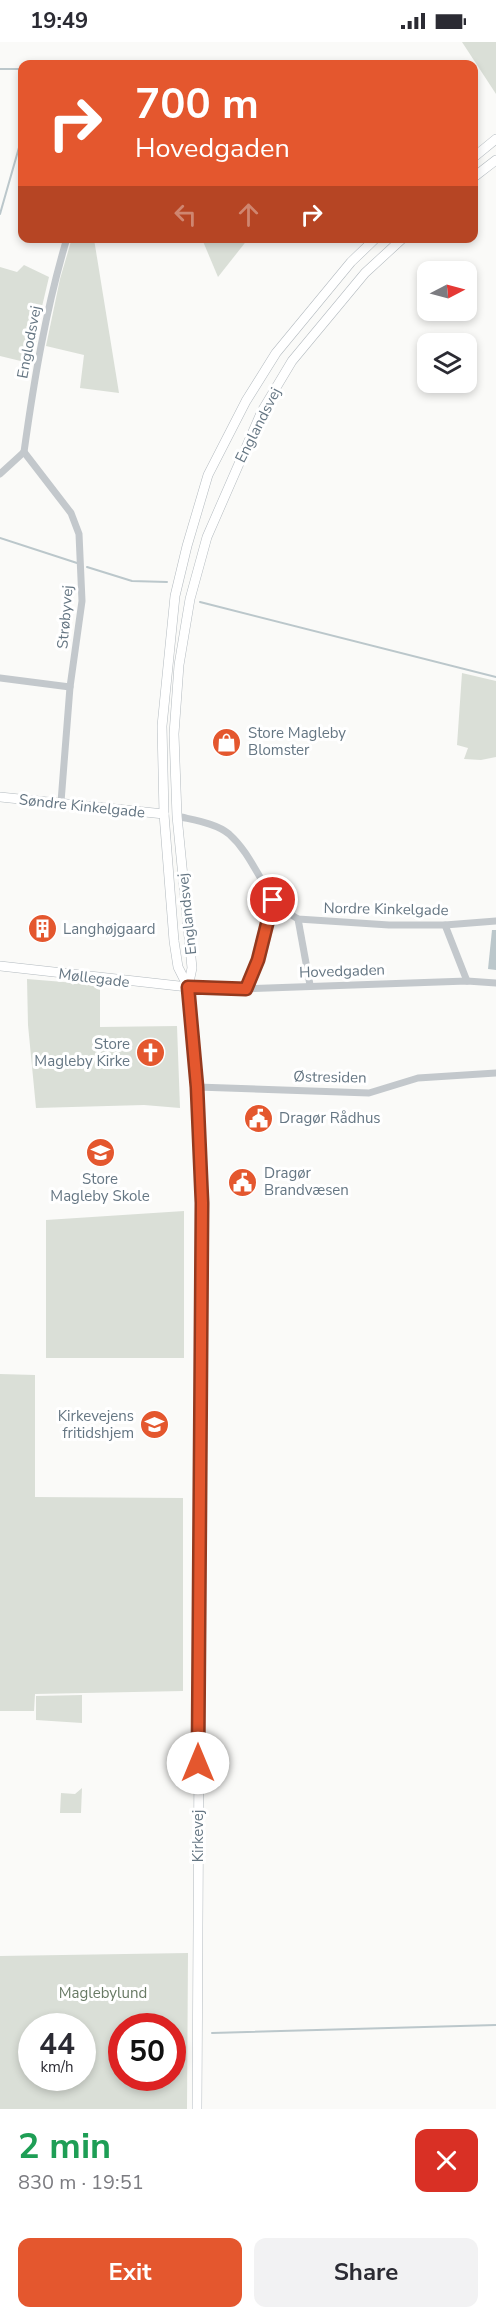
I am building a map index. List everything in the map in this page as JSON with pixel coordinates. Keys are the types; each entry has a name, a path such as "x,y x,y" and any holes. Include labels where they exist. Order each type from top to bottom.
{"main road":[{"path":"478,154 496,139"},
{"path":"478,174 496,160"},
{"name":"Englandsvej","path":"188,987 178,968 177,959 164,814 162,726 175,596 187,546 208,475 246,401 276,353 351,262 371,243"},
{"name":"Englandsvej","path":"188,987 192,969 177,816 174,734 178,675 190,599 207,537 262,411 292,361 365,273 398,243"},
{"name":"Søndre Kinkelgade","path":"0,797 164,814"},
{"name":"Møllegade","path":"0,966 188,987"},
{"name":"Kirkevej","path":"188,987 197,1087 202,1203 197,2109"}],"street":[{"name":"Englodsvej","path":"24,452 34,381 55,281 66,243"},
{"path":"0,474 24,452"},
{"name":"Strøbyvej","path":"24,452 71,513 79,534 82,601 70,687 61,802"},
{"path":"0,678 70,687"},
{"path":"177,816 213,825 228,833 252,862 273,900 285,912 298,919 310,985"},
{"path":"246,989 258,960 273,900"},
{"name":"Nordre Kinkelgade","path":"298,919 388,925 445,925 496,921"},
{"path":"445,925 467,981"},
{"name":"Hovedgaden","path":"188,987 246,989 467,981 496,983"},
{"name":"Østresiden","path":"197,1087 369,1093 418,1078 496,1073"}],"green space":[{"path":"462,42 496,42 496,94 478,66 478,60 474,60"},
{"path":"71,243 95,243 119,393 80,388 84,355 46,346 60,279"},
{"path":"204,243 245,243 218,277"},
{"path":"24,265 49,277 40,315 33,364 0,356 0,267 17,272"},
{"path":"462,673 496,681 496,757 481,760 464,759 468,748 457,745"},
{"path":"27,979 100,985 100,1027 177,1026 180,1108 144,1105 36,1108 28,1025"},
{"path":"184,1211 184,1358 46,1358 46,1220"},
{"path":"0,1374 35,1375 35,1497 183,1498 183,1691 35,1694 34,1711 0,1711"},
{"path":"82,1695 82,1723 36,1720 36,1696"},
{"path":"82,1788 81,1813 60,1813 61,1793 75,1794"},
{"name":"Maglebylund","path":"188,1953 187,2109 0,2109 0,1956"}],"shaded area":[{"path":"492,930 496,930 496,970 488,969"}],"waterway":[{"path":"0,69 18,69"},
{"path":"0,214 18,151"},
{"path":"0,538 77,563"},
{"path":"87,567 132,581 167,582"},
{"path":"200,602 496,677"},
{"path":"212,2033 496,2025"}],"place":[{"name":"Store Magleby Blomster","path":"227,742"},
{"name":"Langhøjgaard","path":"42,929"},
{"name":"Store Magleby Kirke","path":"151,1053"},
{"name":"Dragør Rådhus","path":"258,1118"},
{"name":"Store Magleby Skole","path":"100,1152"},
{"name":"Dragør Brandvæsen","path":"243,1182"},
{"name":"Kirkevejens fritidshjem","path":"155,1425"}],"route":[{"path":"198,1763 202,1203 197,1087 188,987 246,989 258,960 273,900"}]}
